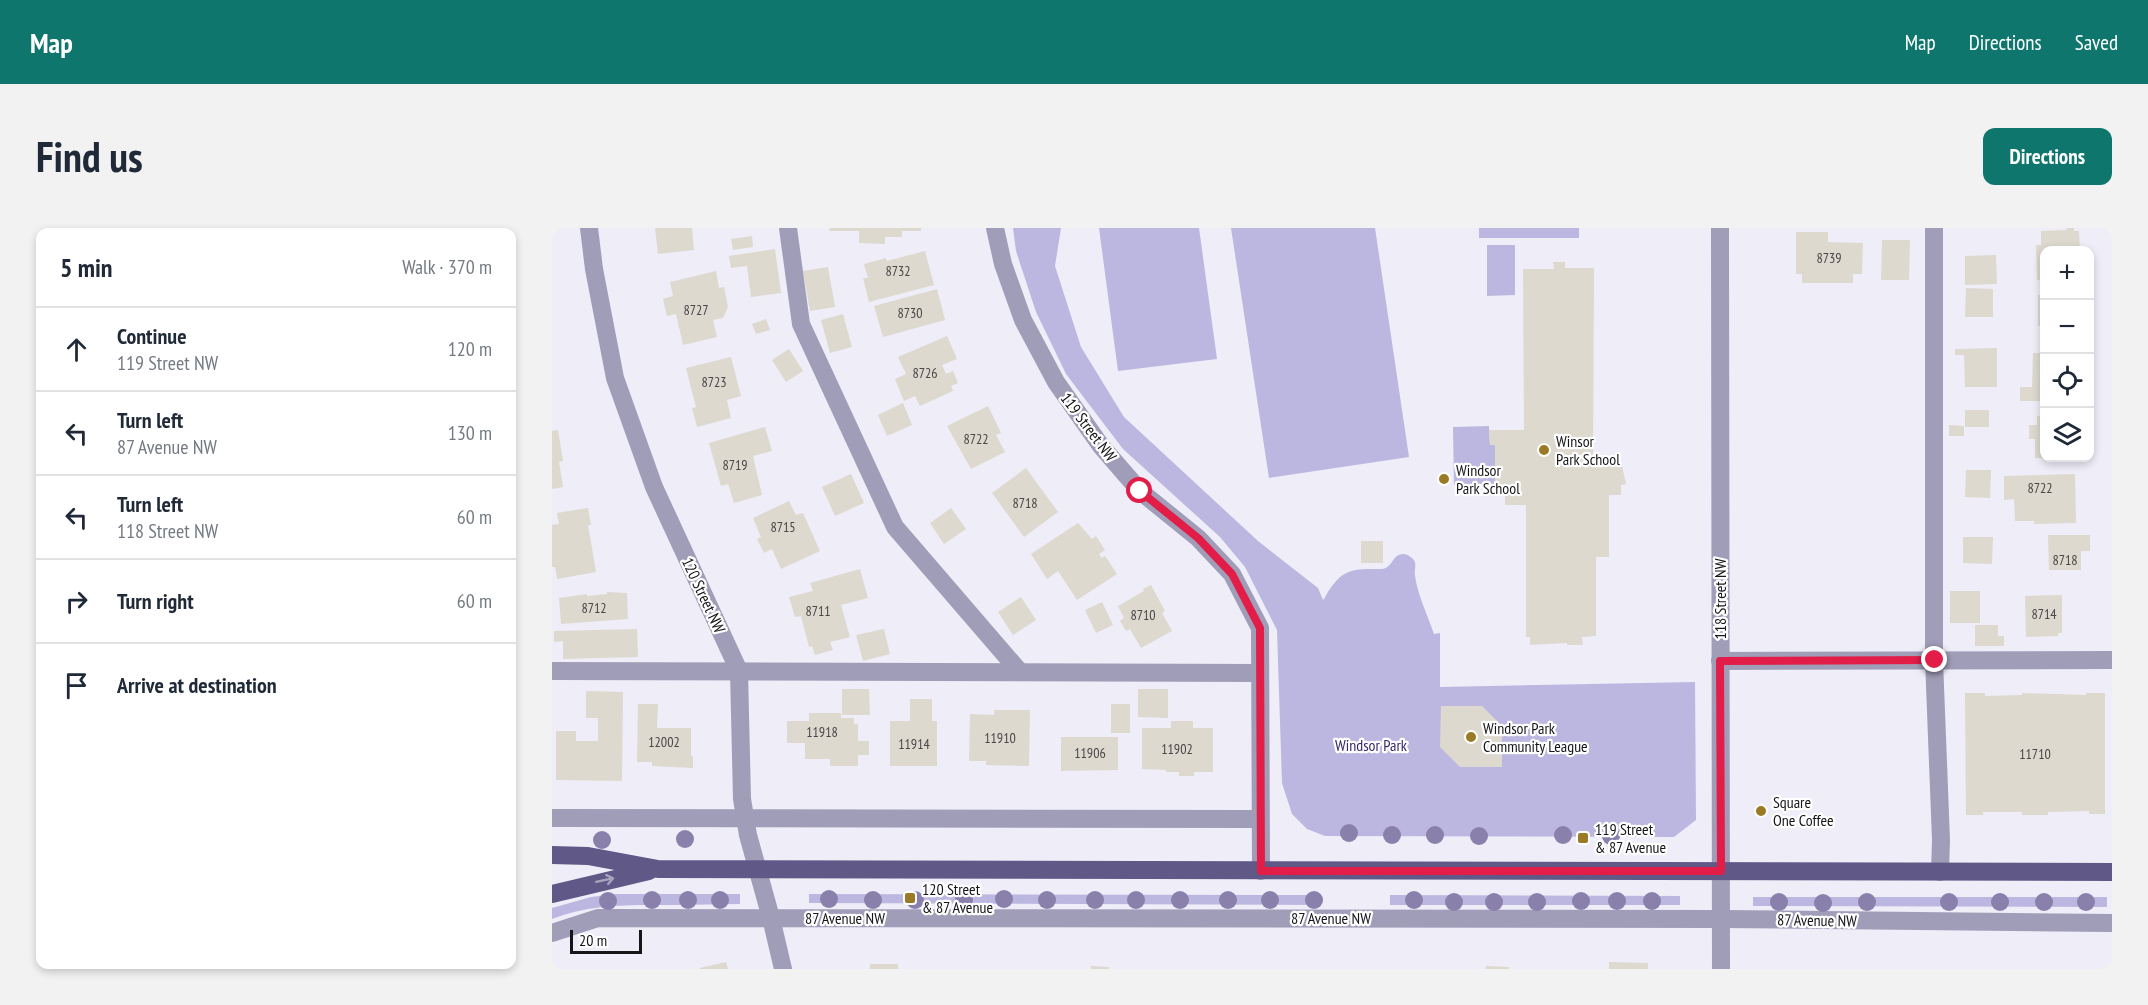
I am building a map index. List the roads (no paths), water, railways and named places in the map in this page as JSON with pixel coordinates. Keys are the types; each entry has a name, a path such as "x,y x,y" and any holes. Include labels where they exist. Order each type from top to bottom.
{"main road":[{"path":"552,855 588,855 658,869 2112,872"},
{"path":"552,894 658,869"}],"street":[{"name":"120 Street NW","path":"589,228 594,269 615,378 654,487 739,671 742,800 783,969"},
{"path":"788,228 801,324 895,527 1020,672"},
{"name":"119 Street NW","path":"995,228 1003,264 1023,320 1056,382 1101,446 1140,491 1198,538 1232,574 1260,628 1261,871"},
{"name":"118 Street NW","path":"1720,228 1721,969"},
{"path":"1935,228 1935,660 1940,872"},
{"path":"1720,661 2112,660"},
{"path":"552,671 1259,673"},
{"path":"552,818 1260,819"},
{"name":"87 Avenue NW","path":"552,933 598,918 1721,919 2112,923"}],"place":[{"name":"Winsor Park School","path":"1544,450"},
{"name":"Windsor Park School","path":"1444,479"},
{"name":"Windsor Park Community League","path":"1471,737"},
{"name":"Square One Coffee","path":"1761,811"},
{"name":"119 Street & 87 Avenue","path":"1583,838"},
{"name":"120 Street & 87 Avenue","path":"910,898"}],"park label":[{"name":"Windsor Park","path":"1371,745"}]}
